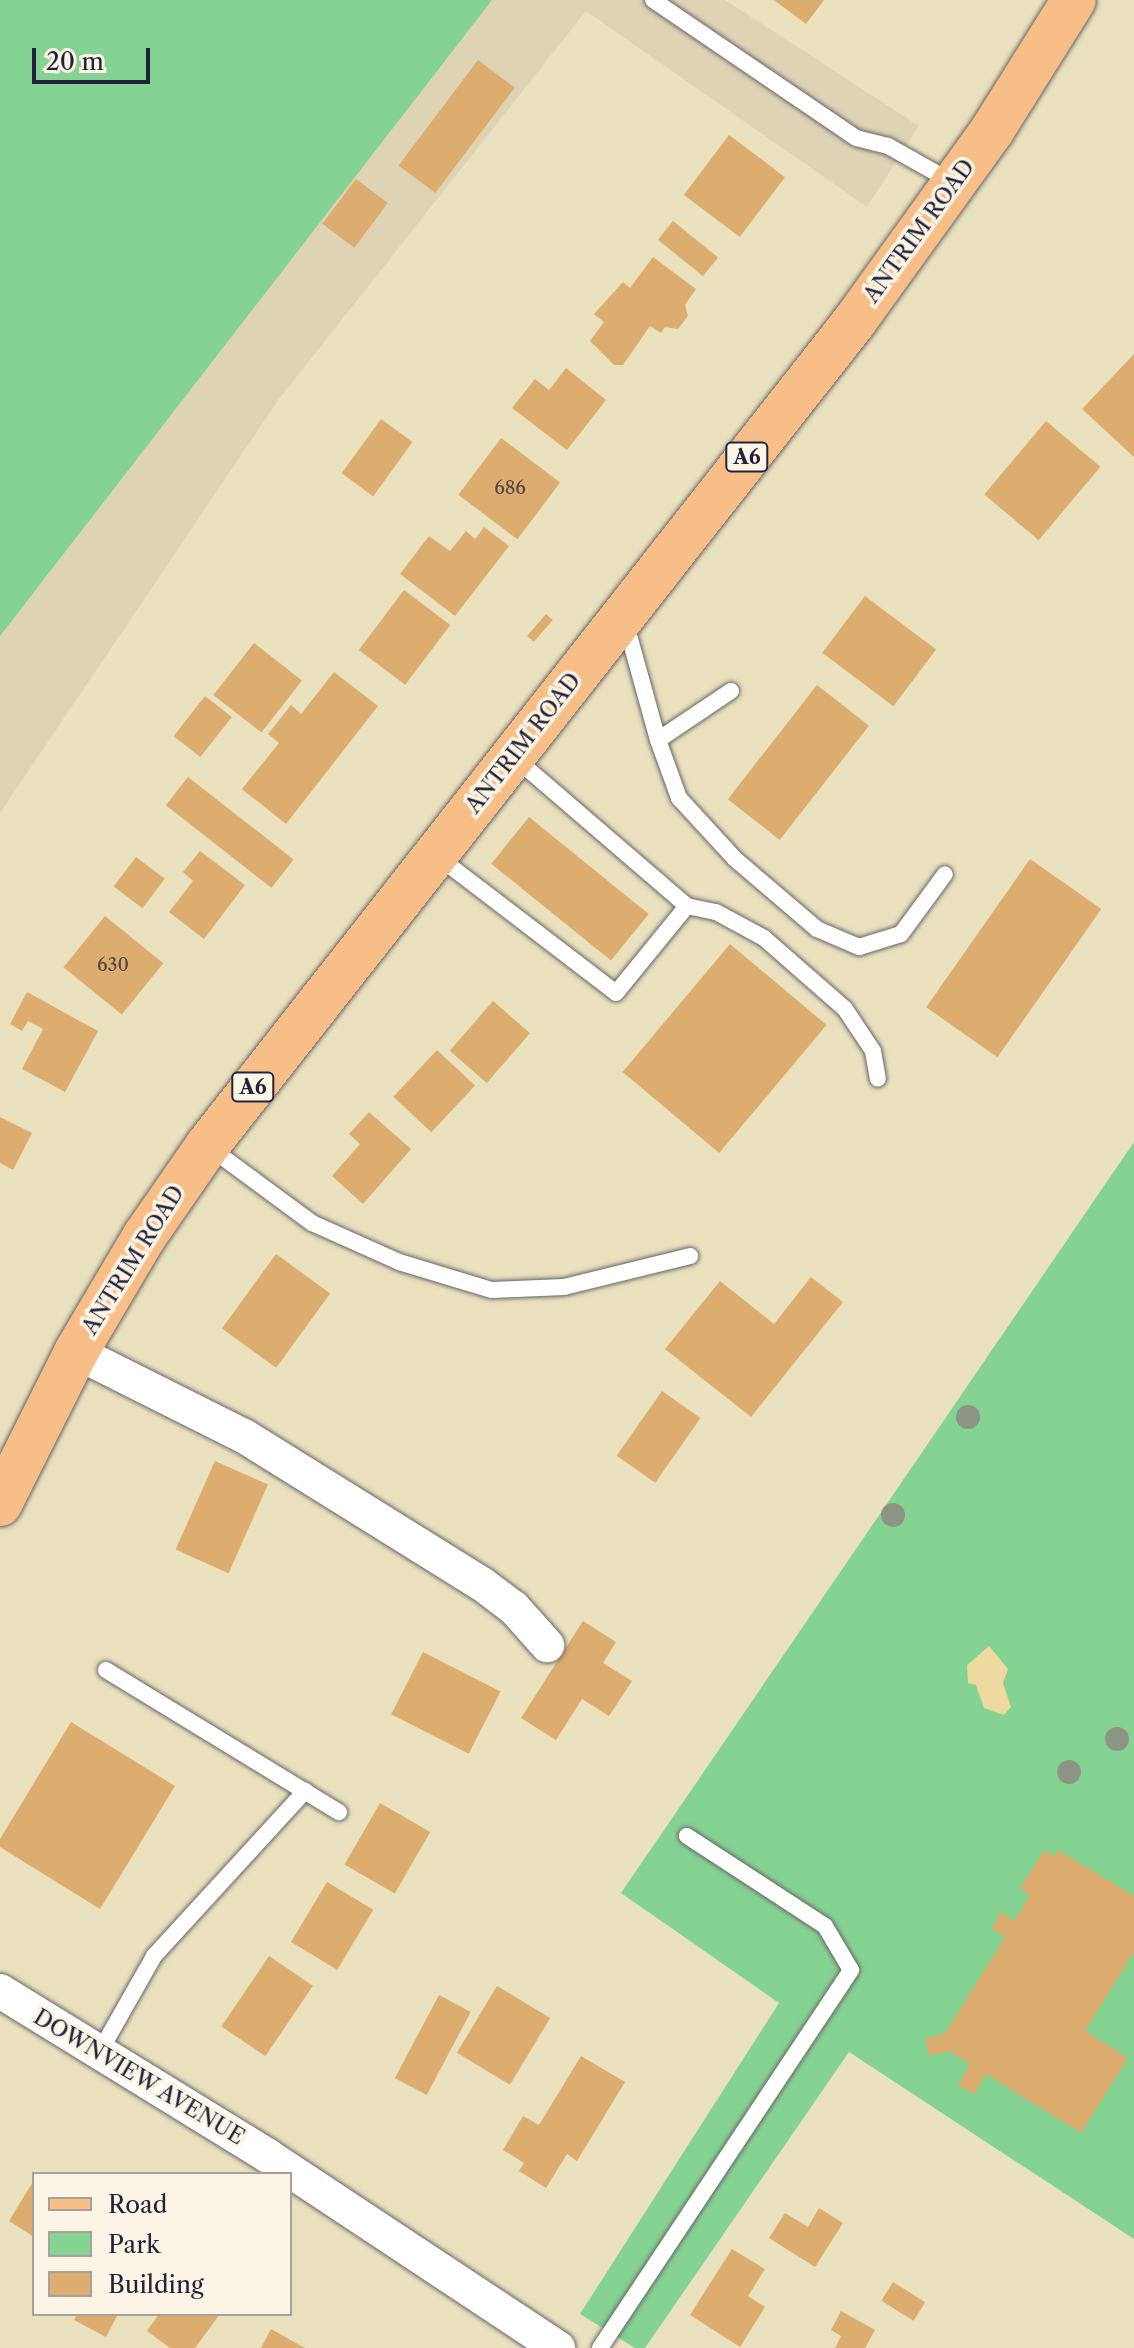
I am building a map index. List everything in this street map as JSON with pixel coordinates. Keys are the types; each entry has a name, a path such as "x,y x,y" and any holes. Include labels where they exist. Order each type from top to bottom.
{"main road":[{"name":"ANTRIM ROAD","path":"0,1504 76,1352 144,1237 207,1146 854,322 993,129 1074,0"}],"street":[{"path":"76,1352 244,1436 482,1584 514,1608 547,1645"},
{"name":"DOWNVIEW AVENUE","path":"0,1991 268,2156 558,2348"}],"lane":[{"path":"653,0 856,138 888,146 954,183"},
{"path":"623,615 658,740 679,798 735,859 817,929 859,947 901,934 945,874"},
{"path":"658,740 731,691"},
{"path":"514,757 687,906 716,912 764,938 845,1009 873,1051 878,1079"},
{"path":"435,854 616,993 687,906"},
{"path":"207,1146 312,1223 399,1262 492,1290 564,1287 690,1256"},
{"path":"106,1670 339,1812"},
{"path":"99,2053 154,1956 305,1791"},
{"path":"600,2348 851,1970 825,1926 687,1836"}],"shaded area":[{"path":"0,0 725,0 919,126 867,207 586,11 279,399 0,813"}],"green space":[{"path":"0,0 492,0 0,636"},
{"path":"1134,1142 1134,2239 849,2052 645,2348 635,2348 580,2314 779,2003 621,1893"}],"sand":[{"path":"989,1646 1008,1669 1003,1683 1011,1707 1004,1715 984,1708 976,1685 968,1683 967,1665"}],"building":[{"path":"774,0 824,0 806,24"},
{"path":"478,60 515,88 435,193 399,165"},
{"path":"729,135 785,177 740,237 684,195"},
{"path":"356,179 388,203 354,248 322,224"},
{"path":"673,221 718,258 703,276 658,240"},
{"path":"653,257 696,289 685,305 688,316 678,329 665,327 661,333 650,326 623,365 614,365 590,341 604,322 594,314 623,282 630,288"},
{"path":"1134,354 1134,457 1082,409"},
{"path":"566,368 606,400 567,450 512,408 535,379 549,390"},
{"path":"381,419 413,442 373,496 342,473"},
{"path":"1046,421 1100,467 1039,540 984,495"},
{"path":"501,438 560,483 517,539 458,495"},
{"path":"484,527 509,546 455,616 400,574 429,536 450,551 466,531 475,539"},
{"path":"404,590 450,625 405,685 359,650"},
{"path":"865,596 936,650 893,706 822,653"},
{"path":"546,614 553,620 534,642 527,636"},
{"path":"254,643 302,681 261,733 213,695"},
{"path":"334,672 378,706 286,824 242,789 279,743 268,734 291,705 301,714"},
{"path":"817,685 869,726 780,840 728,799"},
{"path":"205,696 232,717 200,757 174,736"},
{"path":"188,777 294,859 271,888 166,805"},
{"path":"529,817 649,914 611,961 491,864"},
{"path":"200,851 245,885 204,939 169,912 193,881 183,872"},
{"path":"136,857 165,879 142,908 114,887"},
{"path":"1030,859 1101,909 997,1057 926,1007"},
{"path":"105,916 163,963 122,1014 63,967"},
{"path":"730,944 827,1025 719,1153 623,1072"},
{"path":"27,992 98,1031 65,1092 22,1069 43,1029 28,1021 22,1031 10,1024"},
{"path":"493,1001 530,1033 487,1083 450,1051"},
{"path":"437,1050 475,1085 431,1132 393,1097"},
{"path":"369,1112 411,1149 363,1204 332,1176 360,1144 349,1134"},
{"path":"0,1117 32,1133 13,1170 0,1163"},
{"path":"276,1254 330,1293 276,1368 222,1328"},
{"path":"811,1277 843,1302 751,1417 665,1349 720,1281 774,1324"},
{"path":"662,1391 701,1418 655,1483 617,1456"},
{"path":"215,1461 268,1485 229,1573 176,1550"},
{"path":"583,1621 616,1642 603,1663 632,1681 609,1716 582,1699 556,1740 521,1718"},
{"path":"423,1652 501,1691 469,1754 391,1714"},
{"path":"71,1722 175,1786 100,1909 0,1847 0,1839"},
{"path":"380,1803 430,1832 395,1893 344,1864"},
{"path":"1044,1850 1054,1857 1058,1850 1134,1896 1134,1952 1085,2031 1128,2058 1081,2133 986,2074 974,2094 958,2085 970,2064 949,2051 929,2056 925,2039 945,2033 1005,1937 991,1928 1001,1912 1014,1921 1030,1895 1020,1888"},
{"path":"327,1882 373,1910 337,1970 291,1942"},
{"path":"269,1956 313,1986 265,2056 221,2026"},
{"path":"497,1986 550,2018 510,2085 457,2053"},
{"path":"439,1995 471,2012 427,2095 395,2078"},
{"path":"581,2056 625,2082 577,2161 567,2154 546,2188 519,2171 524,2163 503,2150 523,2116 539,2125"},
{"path":"32,2183 32,2236 9,2221"},
{"path":"819,2208 843,2223 815,2267 769,2238 785,2213 808,2227"},
{"path":"732,2249 765,2269 748,2296 765,2307 740,2347 690,2315"},
{"path":"893,2282 925,2302 914,2321 881,2301"},
{"path":"841,2311 875,2330 865,2348 835,2348 841,2336 831,2330"},
{"path":"76,2316 117,2316 106,2337 74,2320"},
{"path":"158,2316 219,2316 195,2348 170,2348 147,2331"},
{"path":"271,2329 305,2348 261,2348"}]}
